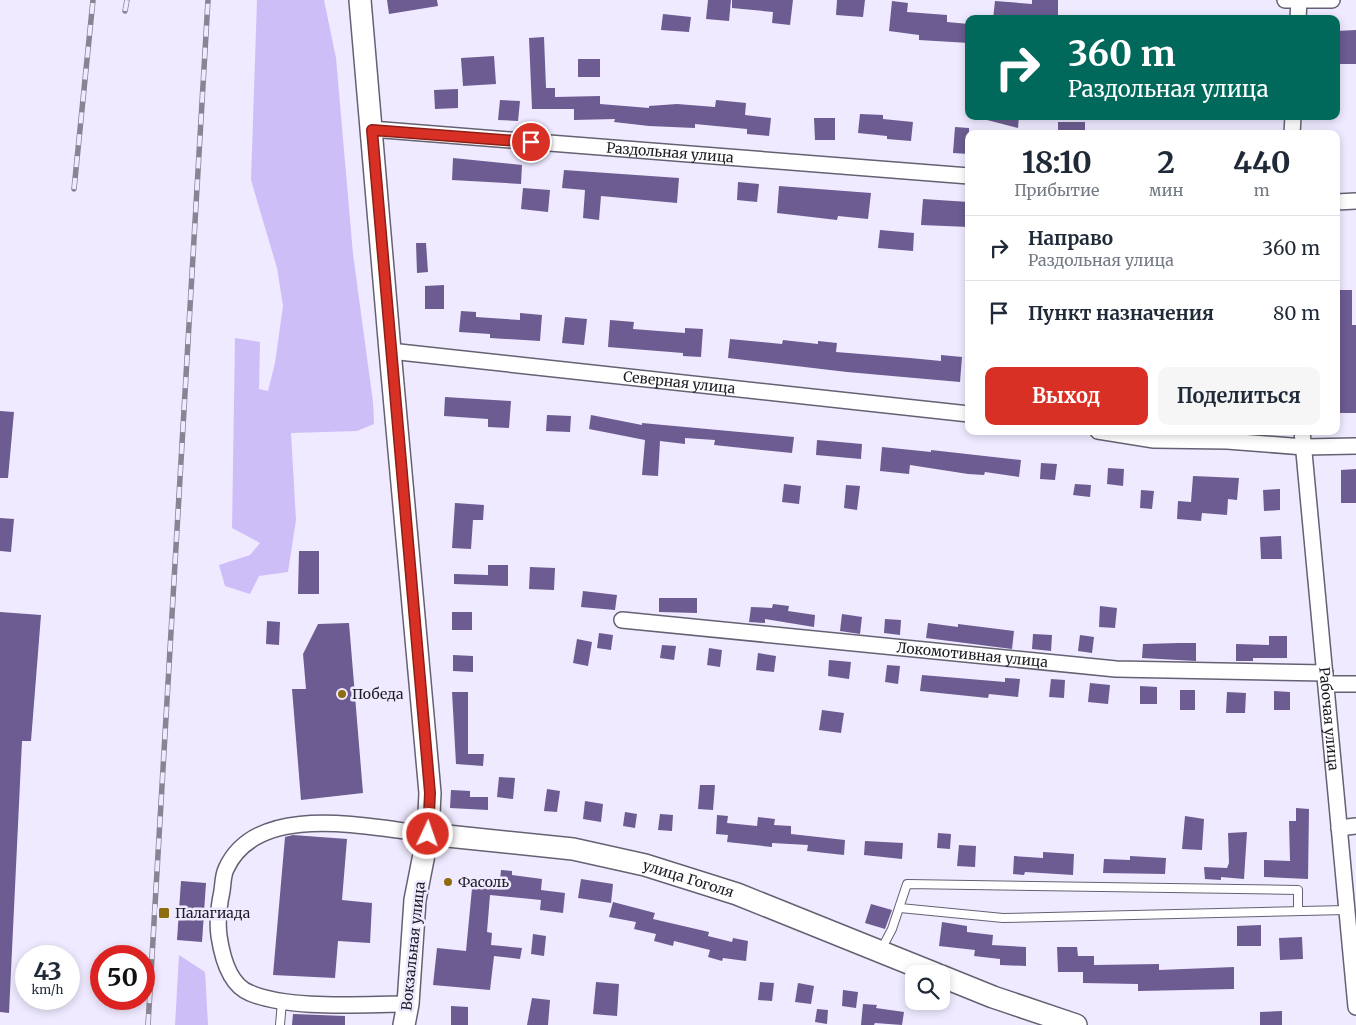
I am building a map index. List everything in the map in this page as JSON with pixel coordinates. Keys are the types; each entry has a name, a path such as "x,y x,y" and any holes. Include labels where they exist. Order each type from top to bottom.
{"main road":[{"name":"Вокзальная улица","path":"360,0 429,783 428,834 415,900 406,1015"},
{"name":"улица Гоголя","path":"428,834 572,849 645,864 737,894 914,965"},
{"path":"950,980 992,997 1076,1025"}],"street":[{"path":"1297,15 1294,0 1332,0"},
{"name":"Раздольная улица","path":"372,130 965,176"},
{"path":"1340,202 1356,201"},
{"name":"Северная улица","path":"390,351 965,414"},
{"path":"1123,435 1154,440 1304,447 1356,446"},
{"name":"Рабочая улица","path":"1302,435 1356,1007"},
{"name":"Локомотивная улица","path":"622,620 1116,669 1326,679 1356,684"},
{"path":"406,1015 282,1002 248,993 233,979 223,958 219,934 219,905 226,869 241,846 268,830 306,822 428,834"},
{"path":"1339,828 1356,826"}],"lane":[{"path":"880,951 892,929 907,884 1298,890 1298,911"},
{"path":"900,908 1003,918 1346,910"},
{"path":"280,1025 282,1002"}],"shaded area":[{"path":"257,0 324,0 336,58 353,254 373,402 374,424 357,431 291,433 296,520 288,572 259,576 250,594 225,586 219,565 250,555 260,543 232,528 235,338 260,342 259,389 268,391 275,363 283,306 277,268 251,180"},
{"path":"179,955 205,972 208,1025 175,1025"}],"building":[{"path":"387,0 437,0 438,6 389,14"},
{"path":"708,0 731,0 729,21 706,19"},
{"path":"732,0 793,0 790,25 772,23 773,12 732,8"},
{"path":"837,0 865,0 863,17 836,15"},
{"path":"1032,0 1058,0 1058,15 993,15 995,1 1032,4"},
{"path":"892,1 908,3 907,12 947,15 947,22 965,24 965,43 919,40 919,35 889,31"},
{"path":"663,14 691,17 689,32 661,30"},
{"path":"1356,30 1356,64 1340,64 1340,31"},
{"path":"544,37 546,88 555,88 555,97 600,96 600,104 649,108 649,106 677,104 715,107 716,100 746,103 745,115 771,118 769,136 747,134 747,129 695,124 695,128 614,122 615,119 574,120 574,109 532,109 529,38"},
{"path":"494,56 496,84 463,86 461,58"},
{"path":"578,59 600,59 600,77 578,77"},
{"path":"458,89 458,108 435,109 434,90"},
{"path":"500,100 520,101 518,121 498,120"},
{"path":"860,114 883,115 883,119 913,122 911,141 887,139 887,136 858,133"},
{"path":"814,118 835,118 835,140 815,140"},
{"path":"987,120 1019,120 1018,128"},
{"path":"1058,122 1085,122 1085,130 1058,130"},
{"path":"955,127 969,128 969,130 965,130 965,154 953,153"},
{"path":"453,158 522,165 521,184 452,180"},
{"path":"564,170 679,178 677,203 601,196 599,220 583,218 585,190 562,188"},
{"path":"738,182 759,184 757,202 737,200"},
{"path":"779,186 871,193 868,219 838,216 837,220 777,213"},
{"path":"523,188 550,190 548,212 521,209"},
{"path":"923,199 965,202 965,227 921,225"},
{"path":"880,230 914,233 913,251 878,248"},
{"path":"416,243 426,243 428,272 417,273"},
{"path":"444,285 444,309 425,309 425,286"},
{"path":"1340,290 1352,290 1352,325 1356,325 1356,413 1340,413"},
{"path":"461,311 476,312 476,317 520,320 520,313 542,315 540,341 490,338 490,334 459,332"},
{"path":"565,317 587,319 584,345 562,343"},
{"path":"610,320 634,322 633,329 685,333 685,328 703,329 701,357 683,356 683,353 608,347"},
{"path":"730,339 782,344 783,340 818,344 818,341 837,343 836,352 941,361 941,355 962,357 960,382 847,372 728,358"},
{"path":"445,397 511,401 509,428 488,427 488,419 444,416"},
{"path":"0,411 14,412 8,478 0,478"},
{"path":"547,415 571,416 570,432 546,431"},
{"path":"591,415 642,425 642,423 794,437 792,453 714,445 715,440 685,438 685,444 660,441 658,476 642,475 645,440 589,429"},
{"path":"817,440 862,444 861,459 816,455"},
{"path":"882,447 931,452 931,450 1021,460 1019,477 985,472 984,475 968,474 910,465 909,474 880,471"},
{"path":"1041,463 1057,464 1055,480 1040,479"},
{"path":"1108,468 1124,469 1123,486 1107,484"},
{"path":"1356,469 1356,503 1341,503 1341,470"},
{"path":"1193,476 1239,478 1237,500 1228,499 1227,515 1202,513 1201,521 1177,519 1178,501 1191,502"},
{"path":"784,484 801,486 799,504 782,502"},
{"path":"1075,484 1091,485 1090,497 1073,495"},
{"path":"846,485 860,486 857,510 844,508"},
{"path":"1280,489 1280,510 1264,511 1263,490"},
{"path":"1141,490 1154,491 1152,509 1140,508"},
{"path":"455,503 484,505 483,520 473,520 471,549 452,548"},
{"path":"0,518 14,519 11,552 0,551"},
{"path":"1281,536 1282,559 1261,559 1260,537"},
{"path":"299,551 319,551 319,594 298,594"},
{"path":"488,565 508,565 508,586 454,584 454,574 488,575"},
{"path":"530,567 555,568 554,590 529,589"},
{"path":"583,591 617,595 615,610 581,607"},
{"path":"659,598 697,598 697,613 659,612"},
{"path":"773,604 789,606 788,611 815,615 814,627 765,619 765,623 749,622 751,607 772,608"},
{"path":"1100,606 1117,608 1115,628 1099,627"},
{"path":"0,612 41,615 31,741 22,741 9,1013 0,1012"},
{"path":"452,612 472,612 472,630 452,630"},
{"path":"842,614 862,617 860,634 840,631"},
{"path":"885,619 901,620 900,635 884,633"},
{"path":"267,621 280,622 279,645 266,644"},
{"path":"349,623 363,793 301,800 292,689 306,689 303,654 318,624"},
{"path":"928,623 958,627 958,624 1014,631 1012,649 926,638"},
{"path":"599,633 613,635 611,650 597,648"},
{"path":"1033,634 1052,635 1051,651 1032,649"},
{"path":"1080,635 1094,637 1092,653 1078,651"},
{"path":"1269,636 1287,636 1287,658 1253,658 1253,661 1236,661 1236,644 1269,645"},
{"path":"577,639 592,642 588,666 573,663"},
{"path":"1196,643 1196,661 1142,658 1143,644"},
{"path":"662,645 676,646 674,660 660,658"},
{"path":"709,648 722,650 720,667 707,665"},
{"path":"758,653 776,656 774,672 756,670"},
{"path":"453,655 473,656 473,672 453,671"},
{"path":"829,660 851,662 849,679 828,676"},
{"path":"887,665 900,666 898,684 885,682"},
{"path":"922,675 1005,682 1005,678 1020,679 1018,697 989,694 988,698 920,691"},
{"path":"1051,679 1065,680 1064,698 1049,697"},
{"path":"1090,683 1110,685 1108,704 1088,702"},
{"path":"1140,686 1157,687 1157,704 1140,704"},
{"path":"1180,690 1195,690 1195,710 1180,710"},
{"path":"1274,691 1290,692 1290,710 1274,710"},
{"path":"452,692 468,692 468,754 484,754 483,766 456,764"},
{"path":"1227,692 1246,693 1245,713 1226,713"},
{"path":"822,710 844,713 841,733 819,730"},
{"path":"499,777 515,778 513,799 497,797"},
{"path":"700,785 715,785 713,810 698,809"},
{"path":"547,789 560,791 557,812 544,811"},
{"path":"451,790 470,791 470,797 488,797 488,810 450,808"},
{"path":"585,801 603,804 601,822 583,819"},
{"path":"1296,808 1309,809 1308,879 1264,877 1264,860 1290,861 1289,821 1296,821"},
{"path":"625,812 637,814 635,828 623,826"},
{"path":"660,814 673,815 672,831 658,830"},
{"path":"717,815 728,816 727,823 757,826 758,817 775,819 774,825 791,826 791,834 845,840 844,855 807,851 808,845 772,843 772,847 727,842 728,835 716,834"},
{"path":"1185,816 1204,819 1202,850 1182,849"},
{"path":"1247,832 1244,879 1221,877 1221,880 1205,879 1204,867 1227,868 1229,863 1228,833"},
{"path":"938,833 951,834 950,849 937,848"},
{"path":"293,835 347,839 342,900 372,903 370,943 338,941 335,978 273,975 285,837"},
{"path":"865,841 903,843 902,859 864,855"},
{"path":"959,845 976,846 975,867 957,866"},
{"path":"1043,852 1074,854 1073,875 1025,872 1024,875 1013,874 1014,856 1043,858"},
{"path":"1130,856 1166,858 1165,874 1103,873 1104,859 1130,860"},
{"path":"501,870 512,871 512,875 542,879 541,890 565,893 563,913 540,910 541,900 490,895 487,932 492,933 491,945 522,948 520,959 494,956 490,990 433,985 437,948 466,951 473,878 500,881"},
{"path":"581,879 613,884 611,903 578,898"},
{"name":"Палагиада","path":"181,881 206,883 202,942 177,940"},
{"path":"613,902 655,913 653,919 709,932 708,936 732,942 733,938 748,941 746,961 723,958 722,961 708,957 710,950 674,941 673,946 654,941 656,934 634,929 636,922 609,917"},
{"path":"871,904 892,910 885,929 865,923"},
{"path":"942,922 967,926 967,932 993,935 992,945 1026,947 1026,966 1000,965 1000,959 974,956 975,950 939,946"},
{"path":"1261,925 1261,946 1237,946 1237,926"},
{"path":"533,934 546,936 544,956 531,954"},
{"path":"1302,937 1303,959 1280,960 1279,938"},
{"path":"1057,947 1077,947 1078,956 1094,956 1094,965 1159,964 1159,970 1234,967 1234,989 1138,991 1138,984 1083,983 1083,972 1058,972"},
{"path":"596,982 619,984 617,1016 593,1014"},
{"path":"760,982 774,983 772,1001 758,1000"},
{"path":"798,983 814,986 811,1004 795,1002"},
{"path":"843,990 858,992 856,1008 842,1006"},
{"path":"532,998 550,1000 548,1025 527,1025"},
{"path":"863,1004 877,1005 876,1008 904,1012 902,1025 875,1023 874,1025 861,1025"},
{"path":"451,1006 468,1007 468,1025 451,1025"},
{"path":"817,1009 828,1010 827,1024 815,1022"},
{"path":"1282,1011 1282,1025 1260,1025 1260,1012"},
{"path":"293,1014 345,1016 345,1025 292,1025"}],"railway":[{"path":"74,189 93,0"},
{"path":"125,11 127,0"},
{"path":"148,1025 208,0"}],"place":[{"name":"Победа","path":"342,694"},
{"name":"Фасоль","path":"448,882"},
{"name":"Палагиада","path":"164,913"}],"route":[{"path":"428,834 430,793 372,130 531,142"}]}
